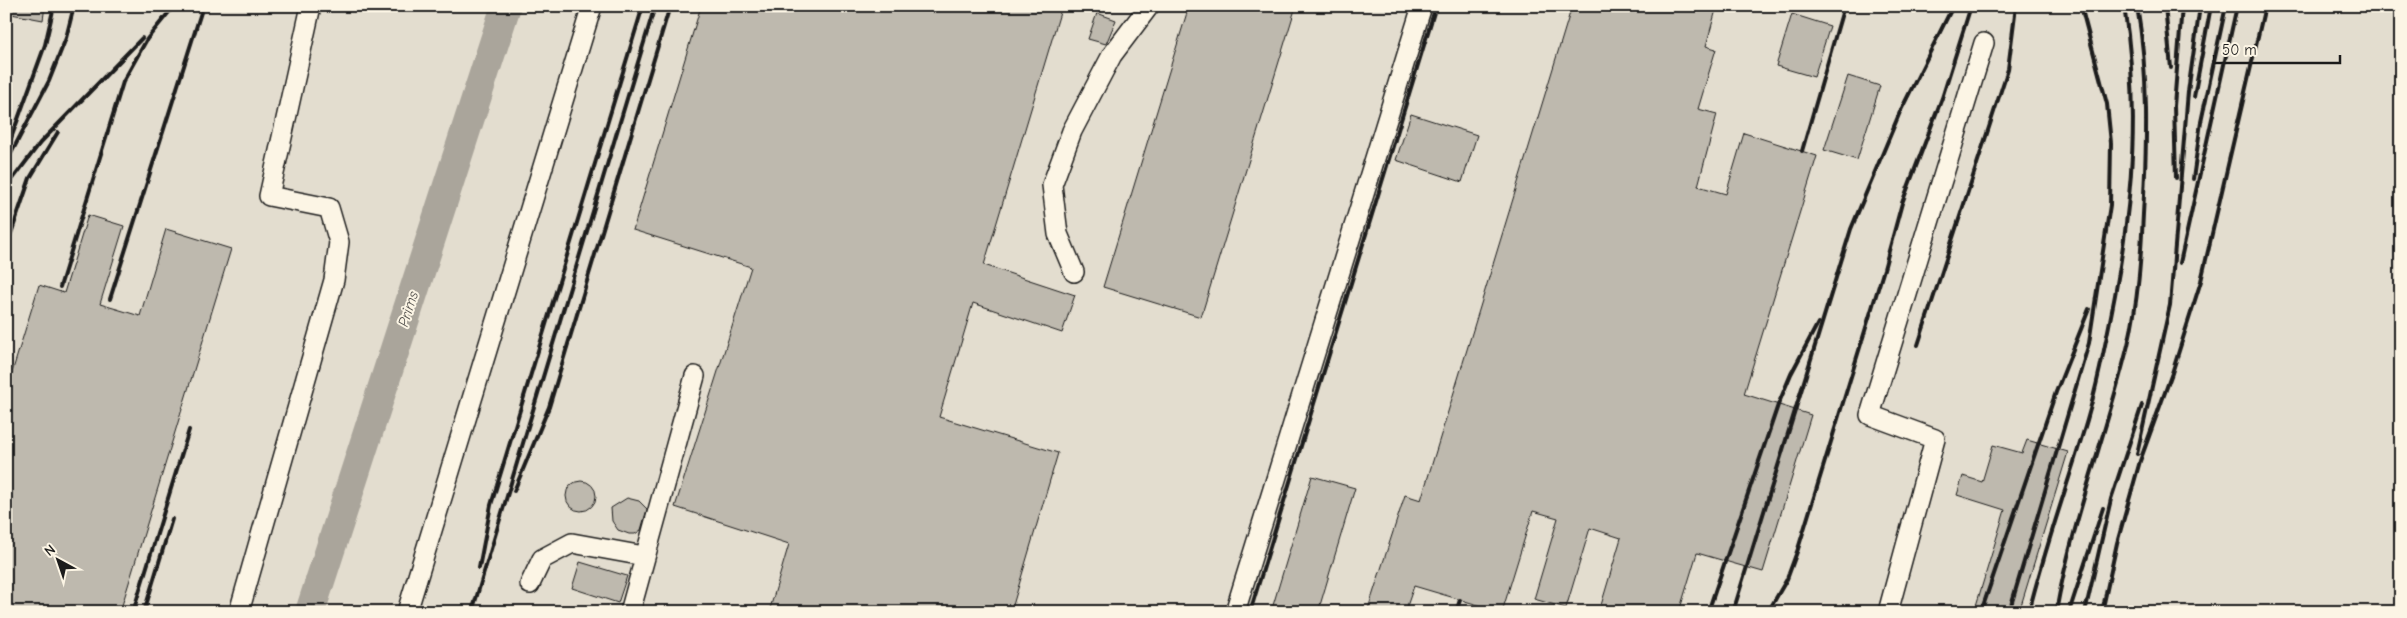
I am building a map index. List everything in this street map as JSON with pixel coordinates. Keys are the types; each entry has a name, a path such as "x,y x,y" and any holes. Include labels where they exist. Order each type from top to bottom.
{"lane":[{"path":"239,612 334,280 339,242 329,208 269,196 311,6"},
{"path":"407,612 592,6"},
{"path":"1074,272 1058,234 1052,185 1072,131 1112,55 1149,6"},
{"path":"1235,612 1422,6"},
{"path":"1888,612 1935,439 1870,415 1984,43"},
{"path":"630,612 695,376"},
{"path":"530,584 542,559 572,543 644,556"}],"shaded area":[{"path":"6,6 2401,6 2401,612 6,612"}],"building":[{"path":"6,6 45,6 43,20 6,13"},
{"path":"701,6 1062,6 984,265 1075,295 1062,333 973,303 939,417 1058,453 1011,612 769,612 789,544 675,507 751,267 633,230"},
{"path":"1189,6 1296,6 1201,317 1103,287"},
{"path":"1572,6 1717,6 1706,46 1716,49 1698,109 1717,114 1698,186 1726,194 1744,133 1817,156 1744,394 1811,415 1763,572 1697,553 1679,612 1599,612 1621,538 1590,528 1566,608 1534,599 1558,518 1533,511 1502,612 1414,586 1405,612 1367,612 1405,495 1421,500"},
{"path":"1097,13 1116,20 1106,44 1088,39"},
{"path":"1792,14 1830,26 1814,77 1776,66"},
{"path":"1848,76 1880,86 1857,160 1824,150"},
{"path":"1411,114 1477,135 1462,182 1396,160"},
{"path":"88,215 124,226 100,304 140,316 166,229 231,249 120,612 6,612 6,392 39,285 64,293"},
{"path":"2027,440 2068,452 2019,612 1985,612 1975,609 2005,510 1957,495 1963,476 1982,482 1993,445 2022,453"},
{"path":"1312,476 1355,488 1318,612 1271,612"},
{"path":"581,481 592,485 596,496 592,507 581,511 570,507 566,496 570,485"},
{"path":"627,498 639,501 647,509 641,530 635,534 618,530 612,521 611,508"},
{"path":"580,562 627,576 618,603 572,588"}],"waterway":[{"name":"Prims","path":"310,612 506,6"}],"railway":[{"path":"6,152 45,45 54,6"},
{"path":"6,163 49,81 66,38 74,6"},
{"path":"60,287 123,82 147,39 174,6"},
{"path":"110,299 203,6"},
{"path":"479,568 491,505 643,6"},
{"path":"472,612 655,6"},
{"path":"514,491 549,407 670,6"},
{"path":"1250,612 1436,6"},
{"path":"1802,151 1844,6"},
{"path":"1733,612 1851,229 1900,112 1953,6"},
{"path":"1768,612 1787,579 1798,549 1884,269 1902,203 1942,98 1971,6"},
{"path":"1918,345 2008,69 2016,6"},
{"path":"2009,612 2089,343 2110,205 2111,143 2107,104 2081,6"},
{"path":"2029,612 2091,405 2106,342 2121,259 2130,187 2133,115 2132,79 2124,6"},
{"path":"2056,612 2080,511 2128,345 2137,296 2146,136 2144,58 2137,6"},
{"path":"2165,6 2171,68"},
{"path":"2176,178 2174,106 2182,6"},
{"path":"2137,454 2170,305 2188,92 2200,6"},
{"path":"2194,97 2211,6"},
{"path":"2193,179 2201,122 2226,6"},
{"path":"2180,263 2237,6"},
{"path":"2102,612 2117,543 2140,461 2172,373 2201,281 2265,6"},
{"path":"6,188 40,143 142,38"},
{"path":"6,248 30,178 58,132"},
{"path":"1981,612 2056,392 2089,309"},
{"path":"1708,612 1778,405 1791,374 1818,323"},
{"path":"2085,612 2111,499 2142,405"},
{"path":"133,612 189,430"},
{"path":"2069,612 2103,508"},
{"path":"144,612 172,519"},
{"path":"1456,612 1460,600"}]}
